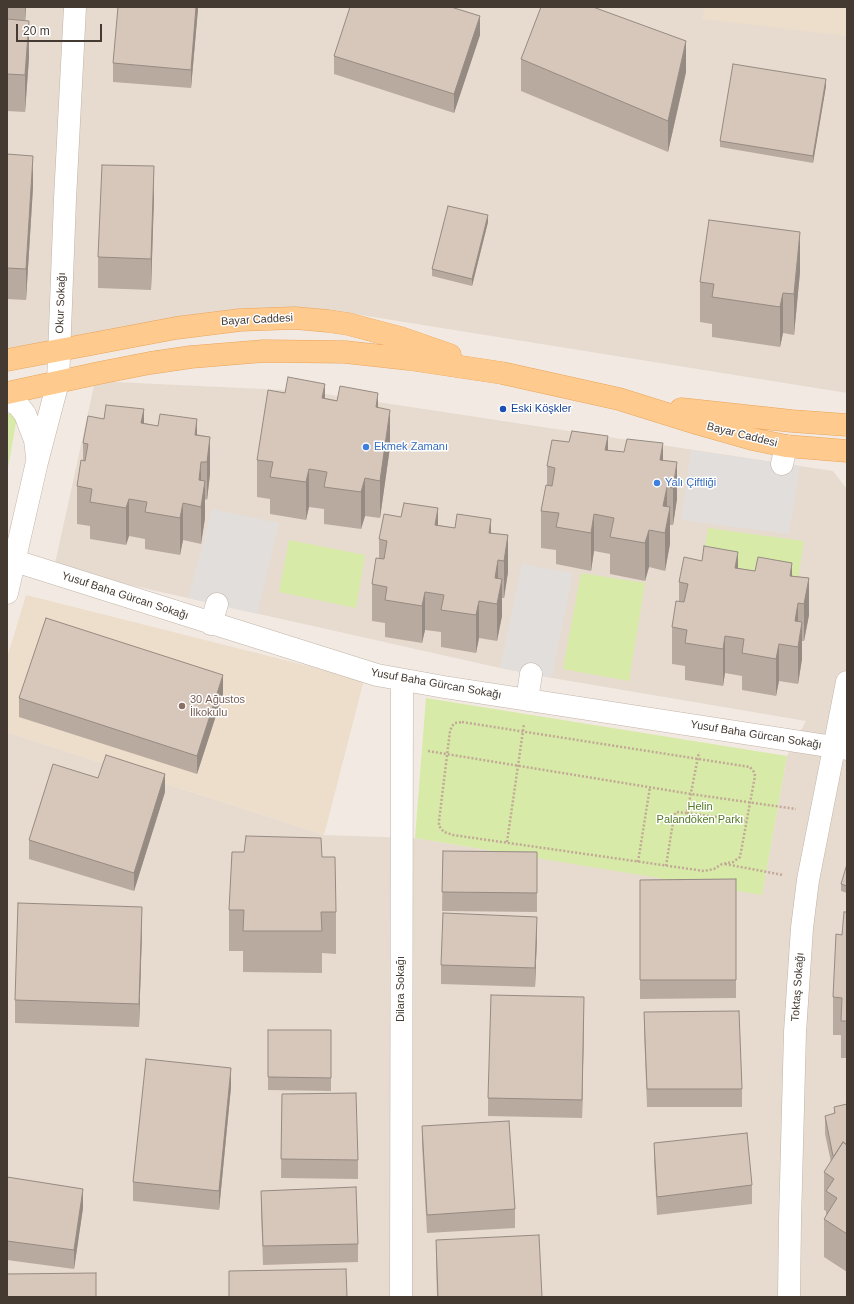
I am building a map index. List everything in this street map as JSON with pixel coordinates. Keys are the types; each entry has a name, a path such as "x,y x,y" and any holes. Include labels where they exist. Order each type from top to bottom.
{"main road":[{"name":"Bayar Caddesi","path":"7,360 205,323 240,320 303,318 348,324 371,330 439,351 502,373"},
{"name":"Bayar Caddesi","path":"7,393 150,362 232,353 278,350 320,350 372,354 502,373 586,391 640,405 726,432 784,455 847,451"},
{"name":"Bayar Caddesi","path":"640,405 792,421 847,425"}],"street":[{"name":"Okur Sokağı","path":"7,593 37,462 58,382 65,199 75,7"},
{"path":"7,399 18,405 24,414 35,440 37,462"},
{"name":"Yusuf Baha Gürcan Sokağı","path":"15,561 214,614 356,670 402,680 841,748"},
{"path":"527,700 531,674"},
{"name":"Dilara Sokağı","path":"401,1297 402,680"},
{"name":"Toktaş Sokağı","path":"789,1297 795,1032 802,928 808,880 822,813 841,748 847,682"}],"path":[{"path":"507,842 527,700"},
{"path":"462,722 523,731 752,768 755,776 740,857 733,862 722,864 707,871 453,835 444,832 440,828 439,821 451,728 455,723 462,722"},
{"path":"688,813 704,726"},
{"path":"402,747 691,794 822,813"},
{"path":"638,862 650,787"},
{"path":"666,866 675,813 688,813 747,821"},
{"path":"722,864 808,880"}],"shaded area":[{"path":"7,7 847,7 847,393 348,313 116,334 7,348"},
{"path":"704,7 847,7 847,36 702,19"},
{"path":"95,381 305,391 833,471 847,489 847,1297 7,1297 7,732 324,835 415,838 762,894 787,756 806,721 500,668 54,568"},
{"path":"691,450 800,466 789,534 681,520"},
{"path":"212,509 279,523 257,614 188,598"},
{"path":"522,564 573,573 552,678 500,668"},
{"name":"30 Ağustos İlkokulu","path":"26,595 364,680 324,835 7,732 7,658"}],"green space":[{"path":"18,411 7,474 7,414"},
{"path":"708,528 804,541 796,592 700,578"},
{"path":"289,540 365,555 356,608 279,592"},
{"path":"581,573 645,583 629,681 563,669"},
{"name":"Helin Palandöken Parkı","path":"426,698 787,756 762,895 415,838"}],"building":[{"path":"118,7 196,7 191,70 113,63"},
{"path":"350,7 451,7 480,16 454,94 334,56"},
{"path":"541,7 593,7 686,41 668,121 521,59"},
{"path":"7,19 29,21 25,75 7,74"},
{"path":"733,64 826,79 813,156 720,141"},
{"path":"7,154 33,156 26,269 7,268"},
{"path":"102,165 154,166 151,259 98,257"},
{"path":"448,206 488,215 472,279 432,269"},
{"path":"709,220 800,232 794,294 783,293 780,307 712,297 714,284 700,282"},
{"path":"288,377 325,384 322,398 337,401 340,386 378,393 376,407 390,410 380,481 365,478 361,492 324,487 327,472 309,469 306,482 270,477 273,462 257,460 268,390 285,393"},
{"path":"106,405 144,409 141,423 158,426 160,414 197,419 195,435 210,437 207,462 201,462 199,480 205,481 201,507 183,503 180,518 145,512 147,502 129,499 126,508 90,502 92,489 77,486 81,460 85,461 88,444 83,443 88,416 104,419"},
{"path":"572,431 608,436 605,450 624,452 627,439 663,443 660,460 677,462 673,488 667,487 663,506 670,507 665,533 649,530 645,543 610,537 614,518 594,514 591,533 556,527 559,513 541,511 546,485 552,486 555,468 547,466 552,440 569,442"},
{"path":"404,503 438,508 435,525 455,528 457,514 491,519 489,533 508,535 504,561 498,560 495,578 502,579 497,604 479,601 476,615 441,610 444,595 425,592 422,606 385,600 387,587 372,584 376,558 384,559 387,541 379,539 384,514 401,517"},
{"path":"704,546 738,552 735,568 755,571 758,557 792,563 790,576 809,578 804,604 798,603 795,621 802,622 798,647 779,644 776,659 742,653 744,639 725,636 723,649 685,643 687,630 672,627 676,601 684,602 688,584 679,582 684,557 702,561"},
{"path":"46,618 223,675 197,756 19,698"},
{"path":"106,755 165,774 134,873 29,840 53,764 98,778"},
{"path":"246,836 321,838 322,857 335,857 336,912 321,912 322,931 243,931 244,910 229,910 232,852 244,852"},
{"path":"443,851 537,852 537,893 442,892"},
{"path":"847,864 847,886 841,884"},
{"path":"736,879 736,980 640,980 640,880"},
{"path":"18,903 142,907 139,1004 15,1000"},
{"path":"844,912 847,912 847,1021 841,1021 842,998 833,997 836,934 842,935"},
{"path":"443,913 537,917 535,968 441,965"},
{"path":"491,995 584,997 582,1100 488,1098"},
{"path":"739,1011 742,1089 647,1089 644,1012"},
{"path":"268,1030 331,1030 331,1078 268,1077"},
{"path":"146,1059 231,1068 219,1191 133,1182"},
{"path":"356,1093 358,1160 281,1159 282,1094"},
{"path":"847,1104 847,1145 843,1142 833,1156 825,1116 835,1113 834,1107"},
{"path":"509,1121 515,1209 427,1215 422,1126"},
{"path":"747,1133 752,1185 657,1197 654,1143"},
{"path":"843,1142 847,1145 847,1234 824,1219 837,1198 826,1191 834,1179 824,1172"},
{"path":"7,1177 83,1189 74,1250 7,1241"},
{"path":"356,1187 358,1244 263,1246 261,1191"},
{"path":"539,1235 542,1297 438,1297 436,1240"},
{"path":"346,1269 347,1297 229,1297 229,1271"},
{"path":"96,1273 96,1297 7,1297 7,1274"}],"place":[{"name":"Eski Köşkler","path":"503,409"},
{"name":"Ekmek Zamanı","path":"366,447"},
{"name":"Yalı Çiftliği","path":"657,483"},
{"name":"30 Ağustos İlkokulu","path":"182,706"}]}
